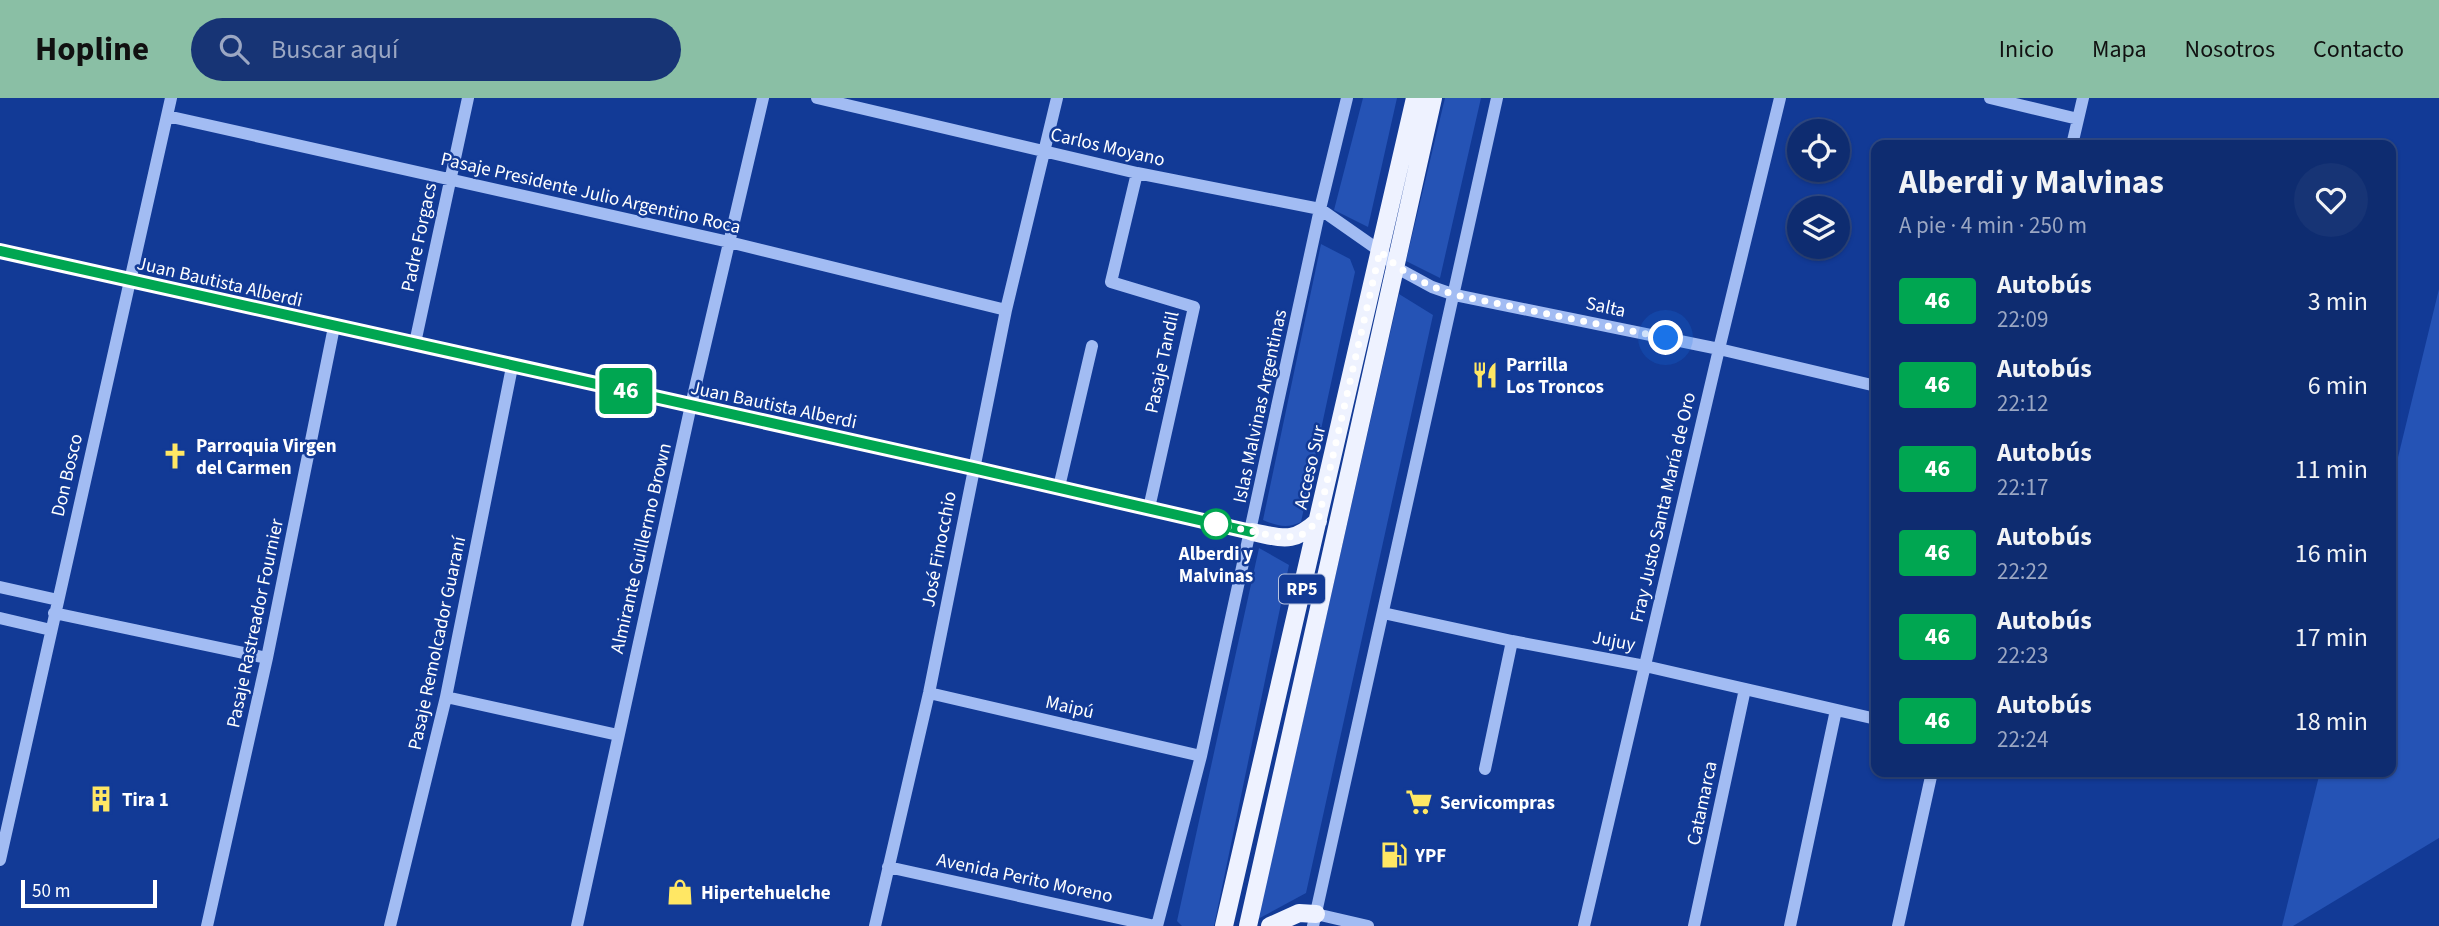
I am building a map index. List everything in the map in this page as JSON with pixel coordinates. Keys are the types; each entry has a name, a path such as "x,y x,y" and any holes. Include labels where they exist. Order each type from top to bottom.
{"main road":[{"name":"Acceso Sur","path":"1224,926 1415,98"},
{"name":"Acceso Sur","path":"1248,926 1433,98"},
{"path":"1251,532 1293,537 1303,534 1318,521"},
{"path":"1270,926 1299,913 1315,920"}],"street":[{"name":"Don Bosco","path":"0,860 171,98"},
{"name":"Padre Forgacs","path":"415,343 468,98"},
{"name":"Almirante Guillermo Brown","path":"577,926 691,405 763,98"},
{"name":"Carlos Moyano","path":"817,98 1137,173 1320,209 1380,251"},
{"name":"José Finocchio","path":"875,926 929,693 1006,310 1057,98"},
{"name":"Islas Malvinas Argentinas","path":"1156,926 1201,756 1320,209 1347,98"},
{"path":"1368,926 1315,920 1497,98"},
{"name":"Fray Justo Santa María de Oro","path":"1584,926 1780,98"},
{"path":"1990,98 2078,119"},
{"path":"2073,140 2083,98"},
{"name":"Pasaje Presidente Julio Argentino Roca","path":"167,116 729,242 1006,310"},
{"name":"Pasaje Tandil","path":"1137,173 1111,282 1194,307 1149,508"},
{"name":"Juan Bautista Alberdi","path":"0,251 1251,532"},
{"name":"Salta","path":"1380,251 1397,268 1432,287 1455,295 1719,349 1871,385"},
{"name":"Pasaje Rastreador Fournier","path":"207,926 267,658 334,327"},
{"path":"1059,487 1092,346"},
{"name":"Pasaje Remolcador Guaraní","path":"390,926 446,697 512,367"},
{"path":"0,587 58,600"},
{"path":"54,613 267,658"},
{"name":"Jujuy","path":"1383,613 1645,666 1871,718"},
{"path":"0,618 51,630"},
{"path":"1485,769 1512,640"},
{"name":"Catamarca","path":"1694,926 1745,689"},
{"name":"Maipú","path":"929,693 1201,756"},
{"path":"446,697 618,735"},
{"path":"1790,926 1836,710"},
{"path":"1898,926 1931,777"},
{"name":"Avenida Perito Moreno","path":"888,867 1156,926"}],"shaded area":[{"path":"1363,98 1397,98 1368,227 1334,210"},
{"path":"1445,98 1481,98 1440,278 1406,261"},
{"path":"1321,244 1350,259 1355,272 1301,522 1282,526 1263,520"},
{"path":"2439,289 2439,838 2293,926 2282,926 2319,777 2396,777 2396,465"},
{"path":"1399,294 1433,315 1306,893 1258,919"},
{"path":"1259,548 1289,565 1214,926 1182,926 1177,921"}],"bus line":[{"name":"46","path":"0,251 1251,532"}],"place":[{"name":"Parrilla Los Troncos","path":"1485,375"},
{"name":"Parroquia Virgen del Carmen","path":"175,456"},
{"name":"Alberdi y Malvinas","path":"1216,524"},
{"name":"Tira 1","path":"101,799"},
{"name":"Servicompras","path":"1419,802"},
{"name":"YPF","path":"1394,855"},
{"name":"Hipertehuelche","path":"680,892"}],"route":[{"path":"1216,524 1284,538 1303,534 1318,521 1380,251 1397,268 1432,287 1455,295 1666,338"}]}
